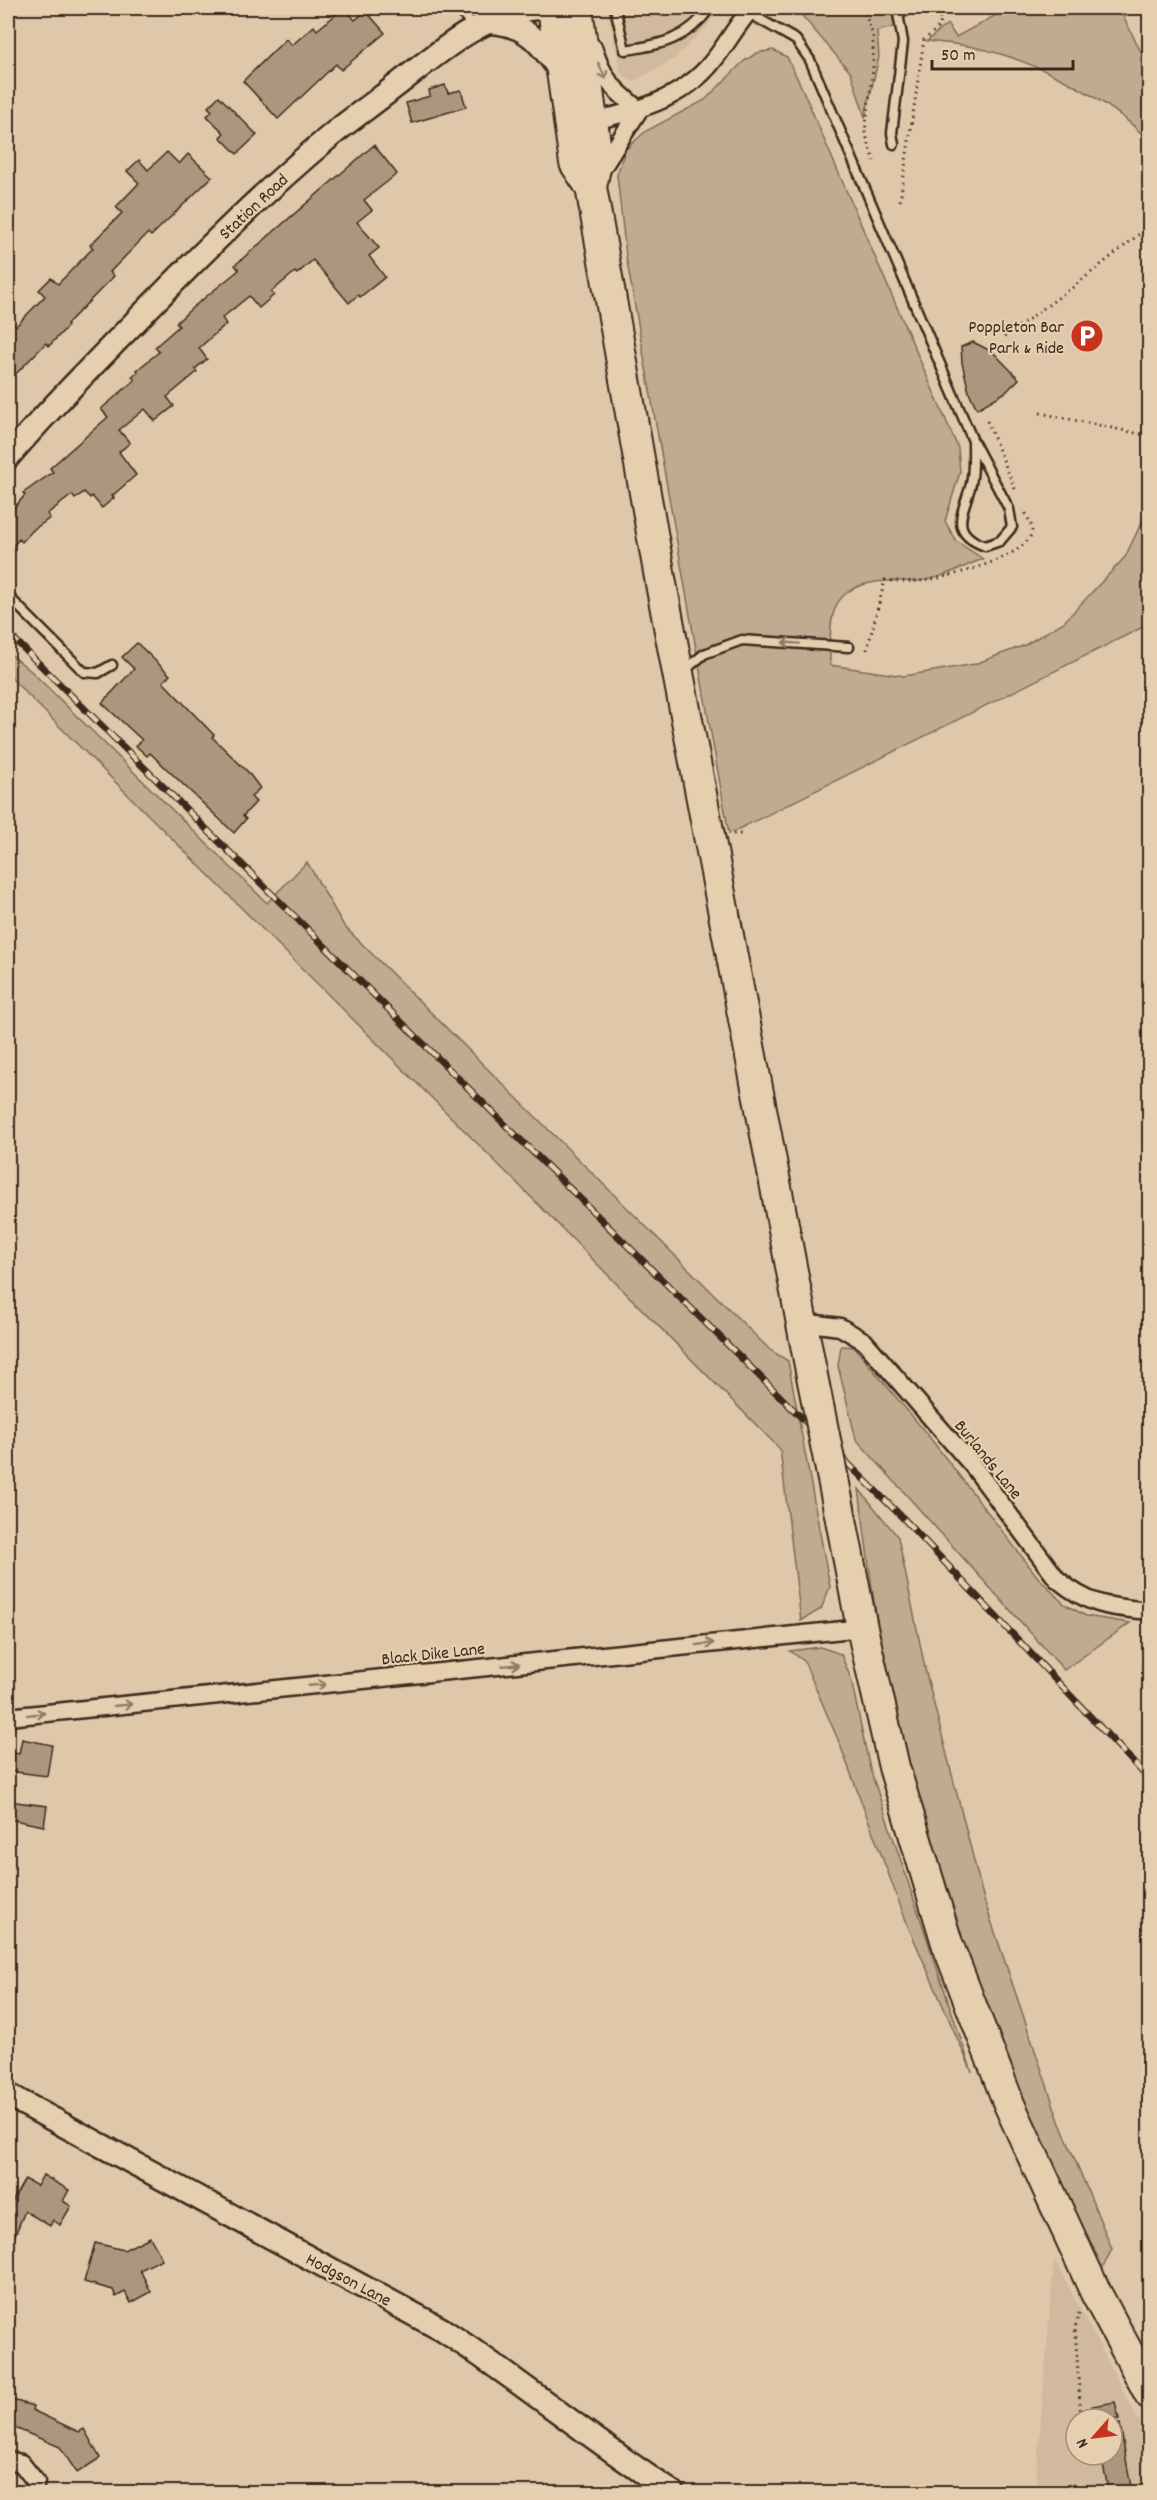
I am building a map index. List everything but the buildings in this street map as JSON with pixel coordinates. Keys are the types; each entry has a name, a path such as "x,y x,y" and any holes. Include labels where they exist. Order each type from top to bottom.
{"highway":[{"path":"553,8 561,72 580,124 597,158 591,187 678,676 811,1371 862,1628 894,1767 946,1943 1009,2104 1096,2293 1149,2394"},
{"path":"578,14 580,124"}],"street":[{"name":"Station Road","path":"8,457 91,367 271,188 330,137 441,51 489,20 537,8"},
{"path":"580,124 639,110 678,92 696,79 713,62 750,10"},
{"path":"578,14 604,78 611,87 639,110"},
{"path":"489,20 512,25 530,33 561,72"},
{"path":"591,187 639,110"},
{"name":"Burlands Lane","path":"802,1322 840,1327 864,1341 973,1466 1057,1579 1074,1593 1105,1607 1149,1611"},
{"name":"Black Dike Lane","path":"8,1717 862,1628"},
{"name":"Hodgson Lane","path":"8,2095 441,2329 500,2367 614,2454 672,2493"},
{"path":"8,2460 21,2463 36,2482 33,2493"}],"lane":[{"path":"459,8 489,20"},
{"path":"615,8 625,50 653,46 692,30 710,8"},
{"path":"894,144 892,133 903,42 898,10 911,8"},
{"path":"750,10 796,40 810,60 974,441 1008,509 1012,527 1000,541 985,546 973,542 962,529 960,513 971,485 974,469 974,441"},
{"path":"8,596 84,672 98,673 112,665"},
{"path":"678,676 704,654 742,640 849,647"}],"path":[{"path":"863,8 873,36 873,69 865,132 874,161"},
{"path":"900,201 924,40 940,26 942,19 936,8"},
{"path":"1004,337 1073,287 1142,232"},
{"path":"1040,413 1149,436"},
{"path":"1080,2407 1076,2327 1082,2305 1096,2293"}],"shaded area":[{"path":"607,8 719,8 708,25 674,59 633,82 621,73"},
{"path":"798,8 903,8 898,26 877,31 879,57 865,117 851,73 798,11"},
{"path":"998,8 1119,8 1149,68 1149,141 1112,109 1044,70 996,53 967,46 927,41 947,24 956,37 1000,13"},
{"path":"773,50 787,57 801,86 958,448 960,472 945,521 956,541 983,559 927,580 886,581 852,589 836,606 832,619 830,665 904,676 975,664 1025,645 1064,622 1125,557 1149,507 1149,624 729,834 626,256 617,175 625,150 646,131 705,100 744,61 757,53"},
{"path":"8,652 32,672 267,903 307,862 344,926 770,1350 788,1361 830,1587 821,1609 801,1621 780,1449 16,683 8,674"},
{"path":"841,1346 854,1347 927,1434 1037,1576 1064,1604 1086,1616 1130,1623 1064,1670 856,1439 838,1366"},
{"path":"859,1489 898,1537 926,1673 984,1900 1059,2121 1112,2249 1101,2271 1039,2140 994,2032 936,1866 891,1696 873,1593"},
{"path":"820,1647 841,1654 851,1679 870,1769 972,2072 908,1926 839,1742 804,1661 790,1651"},
{"path":"1054,2259 1149,2440 1149,2492 1035,2492"}],"railway":[{"path":"8,633 903,1518 1150,1780"}],"place":[{"name":"Poppleton Bar Park & Ride","path":"1087,336"}]}
